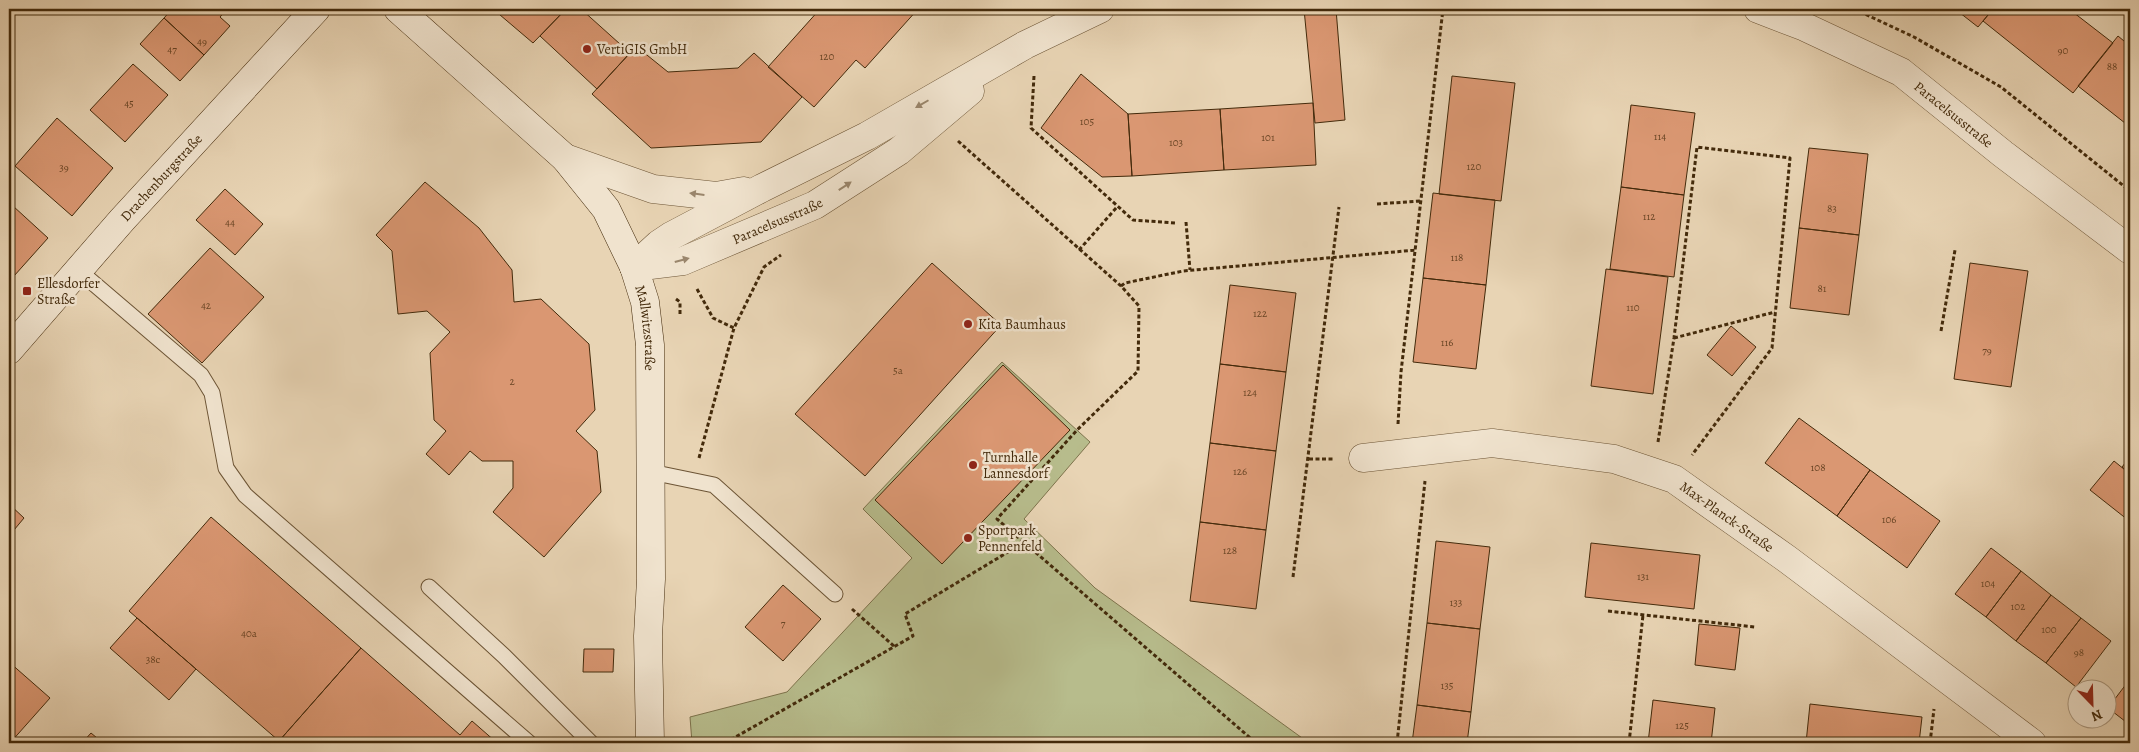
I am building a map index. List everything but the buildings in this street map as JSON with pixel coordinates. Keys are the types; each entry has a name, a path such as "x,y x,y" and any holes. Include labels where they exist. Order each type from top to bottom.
{"street":[{"name":"Drachenburgstraße","path":"9,350 122,220 316,9"},
{"name":"Mallwitzstraße","path":"398,9 565,158 606,209 634,267 645,302 650,345 650,579 648,636 650,743"},
{"name":"Paracelsusstraße","path":"634,267 659,244 671,236 867,136 1025,45 1100,9"},
{"name":"Paracelsusstraße","path":"1758,9 1805,27 1901,72 2003,154 2130,250"},
{"name":"Paracelsusstraße","path":"634,267 683,262 815,205 899,151 1025,45"},
{"name":"Paracelsusstraße","path":"565,158 653,189 716,196 762,188"},
{"name":"Max-Planck-Straße","path":"1363,458 1492,443 1614,460 1664,476 1794,565 2032,743"}],"lane":[{"path":"78,270 202,375 212,393 226,468 245,494 529,743"},
{"path":"650,472 714,485 835,594"},
{"path":"429,587 504,656 591,743"}],"path":[{"path":"1397,454 1401,372 1443,9"},
{"path":"1854,9 1914,37 2001,87 2130,191"},
{"path":"1025,45 1035,80 1031,128 1133,220 1175,224"},
{"path":"952,135 1121,286 1139,306 1138,371 1077,430 997,519 1256,743"},
{"path":"1697,147 1790,158 1772,348 1664,476 1674,338 1697,147"},
{"path":"1377,204 1422,201"},
{"path":"1079,250 1117,206"},
{"path":"1293,577 1339,207"},
{"path":"1186,222 1190,270"},
{"path":"1121,286 1190,270 1416,250"},
{"path":"1941,331 1955,250"},
{"path":"692,481 734,328 764,267 787,251"},
{"path":"1674,338 1775,312"},
{"path":"1397,743 1429,451"},
{"path":"725,743 913,636 905,614 1023,543"},
{"path":"835,594 895,647"},
{"path":"1608,611 1755,627"},
{"path":"1629,743 1643,615"}],"green space":[{"name":"Sportpark Pennenfeld","path":"1002,362 1090,442 1024,519 1095,588 1309,743 692,743 690,717 787,692 912,558 863,509"}],"place":[{"name":"VertiGIS GmbH","path":"587,49"},
{"name":"Ellesdorfer Straße","path":"27,291"},
{"name":"Kita Baumhaus","path":"968,324"},
{"name":"Turnhalle Lannesdorf","path":"973,465"},
{"name":"Sportpark Pennenfeld","path":"968,538"}]}
